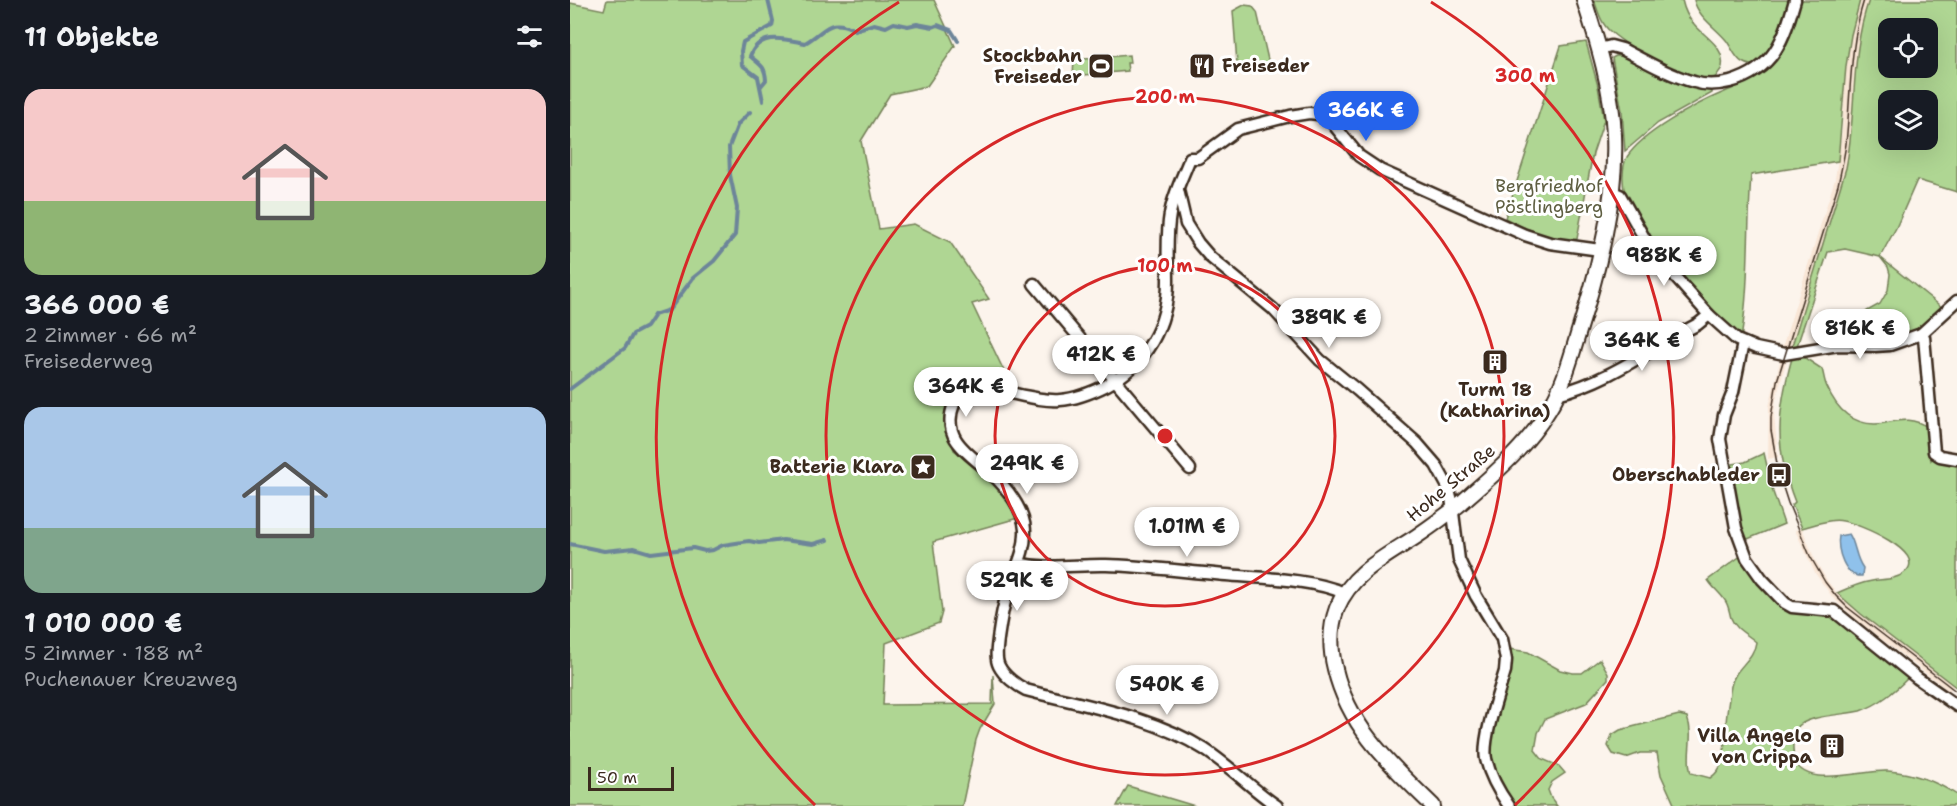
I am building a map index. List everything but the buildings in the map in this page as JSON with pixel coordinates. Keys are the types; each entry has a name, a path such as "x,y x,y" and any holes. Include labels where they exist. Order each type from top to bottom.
{"main road":[{"name":"Hohe Straße","path":"1433,806 1371,743 1346,702 1334,662 1331,638 1334,618 1344,593 1366,569 1432,525 1471,495 1517,450 1547,414 1557,394 1583,320 1600,250 1611,190 1614,155 1614,126 1599,49 1584,0"}],"street":[{"path":"1599,49 1611,46 1622,49 1695,83 1719,84 1736,80 1756,72 1774,54 1787,26 1795,0"},
{"path":"1277,806 1215,757 1188,740 1141,721 1026,690 1004,673 997,657 1004,605 1019,563 1025,536 1023,518 1012,497 996,479 964,451 953,433 952,412 960,394 965,390 980,388 1046,400 1061,400 1080,395 1115,380 1128,371 1154,340 1161,327 1168,290 1168,225 1172,204 1190,158 1198,158 1238,129 1300,115 1309,113 1326,115 1359,156 1380,170 1525,235 1550,243 1600,250"},
{"path":"1178,190 1186,224 1210,257 1273,309 1320,360 1427,453 1448,487 1460,565 1505,648 1505,671 1486,744 1486,757 1497,787 1509,806"},
{"path":"1611,190 1620,195 1647,243 1659,259 1709,315 1743,343 1764,350 1784,354 1838,345 1890,345 1921,334 1957,300"},
{"path":"1168,225 1186,224"},
{"path":"1034,284 1190,469"},
{"path":"1557,394 1605,377 1698,324 1709,315"},
{"path":"1921,334 1924,337 1934,452 1940,456 1957,459"},
{"path":"1743,343 1720,439 1736,528 1748,558 1762,579 1785,603 1792,607 1834,611 1917,678 1957,706"},
{"path":"1019,563 1034,566 1109,565 1246,577 1316,585 1344,593"}],"shaded area":[{"path":"1860,0 1869,0 1859,41 1854,82 1851,146 1846,169 1791,349 1781,351 1835,179 1842,131 1846,66"},
{"path":"1781,357 1787,358 1774,416 1778,457 1768,459 1769,407"},
{"path":"1802,528 1815,560 1837,593 1954,686 1949,691 1858,621 1833,598 1815,573 1795,530"}],"green space":[{"path":"607,0 934,0 955,46 927,86 890,94 861,141 879,229 914,224 950,242 989,299 972,304 1013,390 960,388 950,401 949,435 954,450 1005,493 1018,518 933,542 942,612 939,623 886,643 883,705 992,704 993,675 995,704 976,740 962,806 570,806 570,3 604,10"},
{"path":"1594,0 1682,0 1689,19 1711,40 1721,54 1721,69 1713,79 1704,81 1683,75 1656,61 1630,46 1608,29 1600,17"},
{"path":"1694,0 1790,0 1774,43 1760,62 1751,65 1737,58 1726,40 1699,12"},
{"path":"1801,0 1860,0 1846,66 1838,161 1751,175 1747,277 1741,339 1653,247 1625,193 1624,165 1634,148 1670,120 1698,104 1752,80 1771,66 1782,53 1789,39"},
{"path":"1869,0 1957,0 1957,192 1917,180 1896,228 1880,257 1845,249 1828,252 1796,349 1791,349 1846,168 1859,41"},
{"path":"1244,5 1252,6 1257,12 1269,64 1237,64 1233,11"},
{"name":"Bergfriedhof Pöstlingberg","path":"1586,42 1604,120 1593,153 1577,239 1559,239 1540,234 1505,218 1561,46"},
{"name":"Stockbahn Freiseder","path":"1129,55 1128,71 1073,76 1074,60"},
{"path":"1616,56 1631,58 1679,82 1712,91 1712,93 1658,123 1625,151 1622,111 1612,58"},
{"path":"1880,257 1944,309 1922,327 1897,340 1873,343 1832,342 1847,332 1867,311 1880,304 1888,290 1890,274 1888,267"},
{"path":"1802,356 1822,369 1831,396 1849,416 1865,423 1875,424 1902,420 1918,422 1929,428 1931,460 1939,450 1957,455 1957,688 1837,593 1863,583 1893,578 1904,573 1910,565 1908,557 1900,548 1875,533 1843,521 1828,521 1802,528 1792,505 1795,502 1784,464 1780,430 1783,396 1792,358"},
{"path":"1764,453 1773,492 1784,524 1743,541 1726,465 1745,462"},
{"path":"1742,555 1772,599 1778,604 1790,609 1836,618 1909,677 1874,705 1860,711 1825,716 1800,724 1796,729 1793,746 1799,767 1808,773 1820,776 1888,771 1916,776 1957,795 1957,806 1675,806 1661,775 1657,753 1640,753 1626,758 1613,754 1608,746 1612,735 1620,730 1679,715 1687,717 1689,725 1691,773 1710,778 1720,767 1724,753 1731,686 1736,674 1752,654 1756,642 1735,625 1726,601 1708,580"},
{"path":"1509,649 1528,652 1560,670 1573,673 1582,673 1600,659 1608,673 1608,679 1586,703 1545,719 1538,733 1535,750 1542,759 1559,766 1565,773 1552,782 1548,790 1557,806 1512,806 1489,755"},
{"path":"1128,786 1195,806 1117,806"}],"water":[{"path":"1849,534 1863,568 1862,576 1846,568 1840,555 1839,536"}],"waterway":[{"path":"763,101 758,77 742,65 741,51 743,42 772,26 768,0"},
{"path":"761,86 766,80 764,71 750,56 754,48 766,40 781,39 805,43 833,25 839,24 855,30 874,24 886,27 894,23 908,26 917,24 933,27 938,25 951,30 958,41"},
{"path":"570,389 625,348 633,334 646,327 654,315 669,310 693,278 714,261 735,235 737,208 730,175 729,147 738,124 750,112"},
{"path":"570,544 604,551 634,548 651,553 693,548 705,551 723,545 749,541 759,543 783,540 813,544 827,540"}],"tram line":[{"path":"1864,0 1853,53 1846,144 1838,185 1777,381 1771,430 1779,475 1788,503 1810,556 1825,582 1847,607 1957,692"}],"place":[{"name":"Stockbahn Freiseder","path":"1101,66"},
{"name":"Freiseder","path":"1202,66"},
{"name":"Turm 18 (Katharina)","path":"1495,362"},
{"name":"Batterie Klara","path":"923,467"},
{"name":"Oberschableder","path":"1779,475"},
{"name":"Villa Angelo von Crippa","path":"1832,746"}]}
